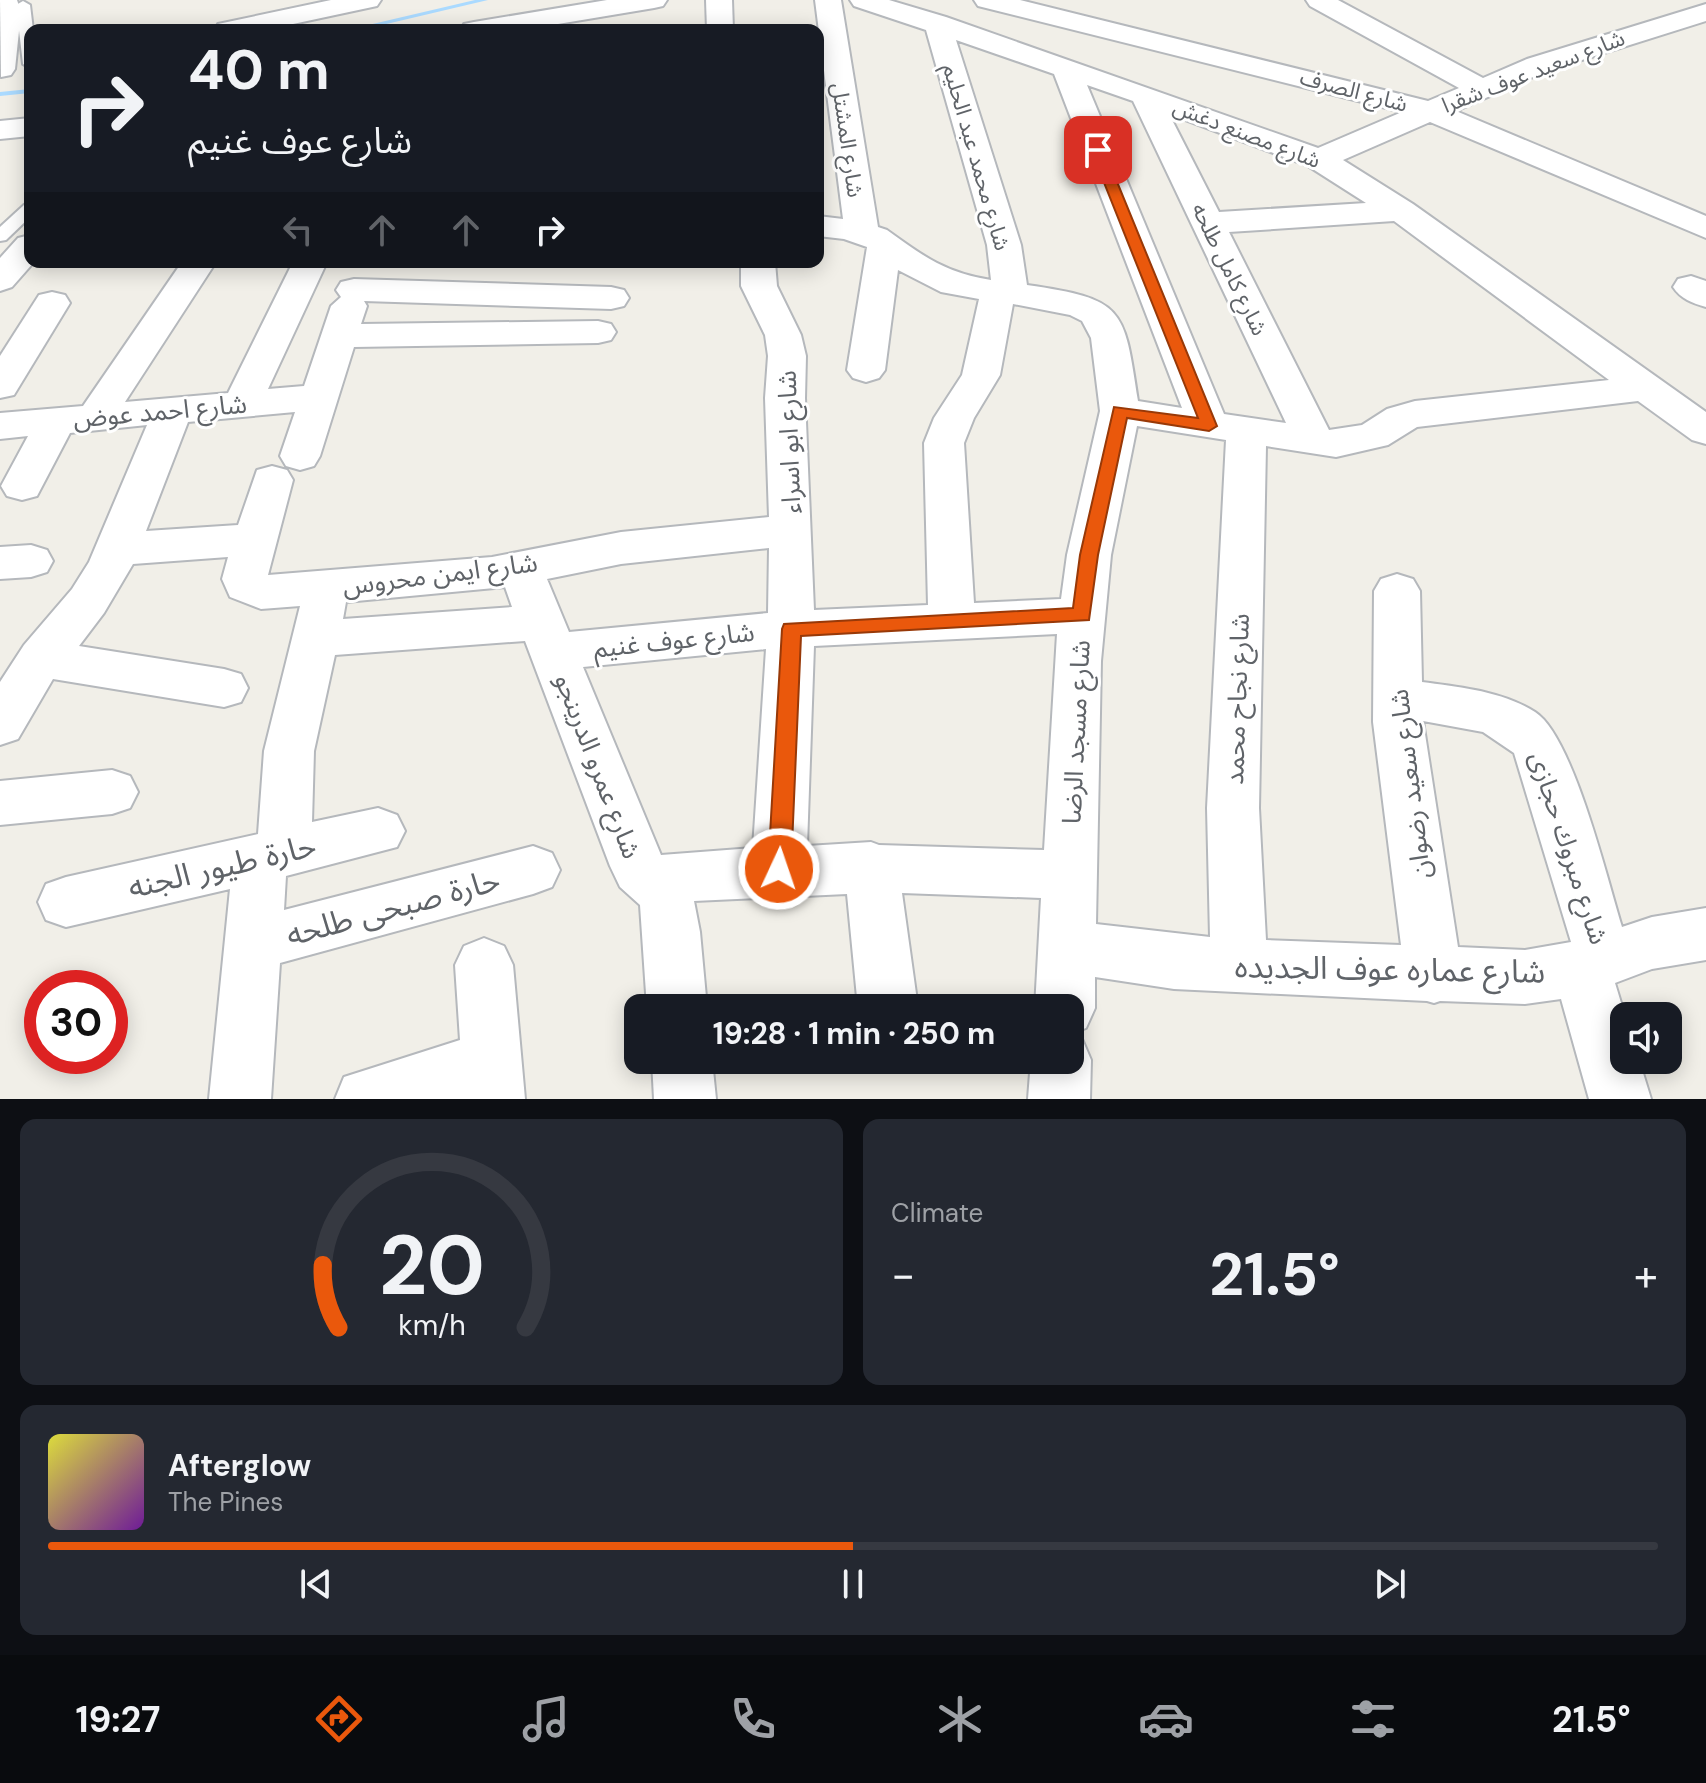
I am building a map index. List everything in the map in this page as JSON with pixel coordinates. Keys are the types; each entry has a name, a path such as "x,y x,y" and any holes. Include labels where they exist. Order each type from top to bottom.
{"street":[{"path":"240,24 265,12 368,0"},
{"path":"522,24 654,0"},
{"path":"719,0 720,24"},
{"name":"شارع المشتل","path":"828,0 873,238 866,370"},
{"name":"شارع مصنع دغش","path":"863,0 1065,67 1319,159 1401,211 1706,431"},
{"name":"شارع الصرف","path":"987,0 1428,110 1706,228"},
{"path":"1319,0 1481,88"},
{"path":"8,2 1,69 24,65"},
{"name":"شارع سعيد عوف شقرا","path":"1319,159 1428,110 1573,52 1706,12"},
{"name":"شارع محمد عبد الحليم","path":"937,23 1000,232 1004,292"},
{"path":"1065,67 1227,429"},
{"name":"شارع كامل طلحه","path":"1145,95 1315,442"},
{"path":"0,130 24,128"},
{"path":"1208,223 1401,211"},
{"path":"824,227 873,238"},
{"name":"شارع مسجد الرضا","path":"873,238 936,279 1062,302 1095,313 1104,323 1110,338 1120,411 1089,555 1077,661 1066,994"},
{"path":"0,280 24,252"},
{"path":"22,486 194,268"},
{"path":"242,404 307,268"},
{"name":"شارع ابو اسراء","path":"758,268 759,286 779,325 787,356 785,398 791,530 791,629 779,869"},
{"path":"358,276 611,298"},
{"name":"شارع ايمن محروس","path":"358,276 320,397 254,540 244,579 253,589 271,592 475,575 621,548 791,530"},
{"path":"952,620 944,443 954,418 981,375 1004,292"},
{"path":"0,386 52,303"},
{"path":"339,336 598,332"},
{"path":"1120,411 1315,442 1355,442 1374,436 1401,418 1415,414 1646,388"},
{"name":"شارع احمد عوض","path":"0,426 320,397"},
{"path":"0,725 41,658 100,583 173,410"},
{"name":"شارع نجاح محمد","path":"1227,429 1233,808 1239,966"},
{"path":"116,549 254,540"},
{"name":"شارع عمرو الدرينجو","path":"520,568 637,866 663,893 676,994"},
{"path":"240,1099 253,944 289,751 327,587"},
{"name":"شارع سعيد رضوان","path":"1397,591 1397,698 1434,976"},
{"name":"شارع عوف غنيم","path":"315,639 547,637 1082,615"},
{"path":"41,658 224,688"},
{"name":"شارع مبروك حجازى","path":"1397,698 1503,717 1529,733 1538,744 1592,964 1620,1099"},
{"path":"0,803 112,792"},
{"name":"حارة طيور الجنه","path":"66,902 378,831"},
{"path":"871,866 886,994"},
{"path":"650,880 779,869 871,866 980,868 1070,876"},
{"name":"حارة صبحى طلحه","path":"253,944 533,870"},
{"name":"شارع عماره عوف الجديده","path":"1069,947 1174,962 1434,976 1525,977 1592,964 1652,943 1706,934"},
{"path":"366,1099 492,1080 484,965"},
{"path":"683,1074 685,1099"},
{"path":"1059,1099 1060,1074"}],"lane":[{"path":"8,2 24,47"},
{"path":"0,236 24,214"}],"waterway":[{"path":"378,24 484,0"},
{"path":"0,94 24,92"}],"route":[{"path":"779,869 791,629 1082,615 1089,555 1120,411 1209,426 1098,150"}]}
